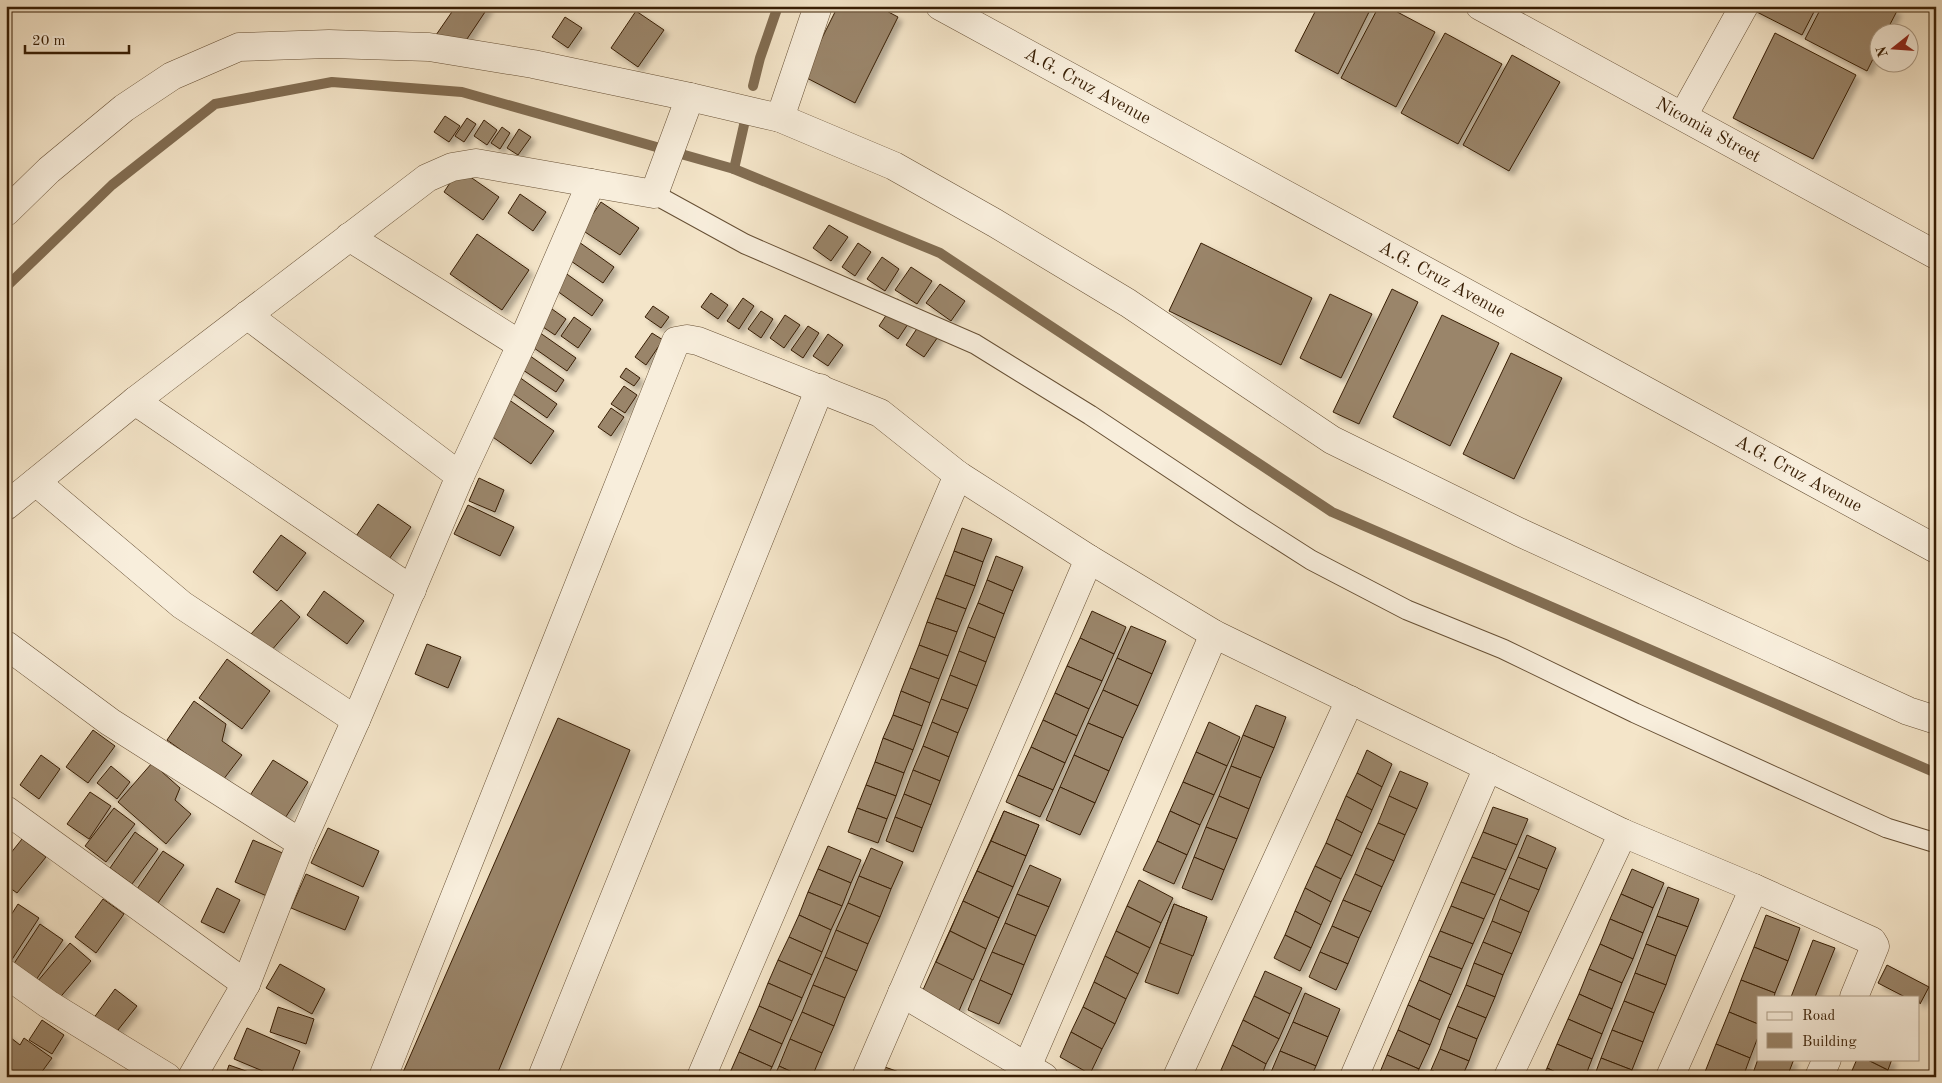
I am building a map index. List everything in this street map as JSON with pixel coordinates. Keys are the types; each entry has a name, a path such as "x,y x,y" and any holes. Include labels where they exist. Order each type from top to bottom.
{"street":[{"path":"780,118 818,6"},
{"name":"Nicomia Street","path":"1480,6 1936,255"},
{"path":"1683,116 1744,6"},
{"name":"A.G. Cruz Avenue","path":"947,8 1936,549"},
{"path":"6,212 49,170 124,108 172,76 238,47 329,44 429,47 533,64 780,118 894,166 995,223 1128,303 1332,440 1519,532 1908,711 1936,720"},
{"path":"6,506 135,401 427,178 452,167 476,163 591,183 656,190 682,125 690,97"},
{"path":"192,1077 246,984 301,843 356,720 460,476 521,345 591,183"},
{"path":"349,237 521,345"},
{"path":"247,315 460,476"},
{"path":"383,1077 676,341 687,339 698,341 880,413 958,475 1089,559 1214,634 1623,833 1754,888 1874,943 1875,946 1854,996"},
{"path":"542,1077 820,388"},
{"path":"135,401 412,590"},
{"path":"701,1077 958,475"},
{"path":"36,482 182,605 356,720"},
{"path":"866,1077 1089,559"},
{"path":"902,993 1036,1072 1214,634"},
{"path":"6,644 110,722 301,843"},
{"path":"1177,1077 1350,700"},
{"path":"1354,1077 1488,767"},
{"path":"6,810 246,984"},
{"path":"1508,1077 1623,833"},
{"path":"1670,1077 1754,888"},
{"path":"6,974 48,1004 168,1077"},
{"path":"1819,1077 1827,1060"}],"lane":[{"path":"656,190 745,244 975,344 1090,415 1234,511 1304,555 1406,610 1504,650 1635,713 1888,828 1936,843"}],"building":[{"path":"456,6 489,6 459,51 436,35"},
{"path":"838,6 877,6 898,17 855,103 803,76"},
{"path":"1318,6 1372,6 1338,74 1295,51"},
{"path":"1379,6 1386,6 1435,32 1396,107 1341,78"},
{"path":"1753,6 1817,6 1802,35 1751,9"},
{"path":"1822,6 1888,6 1897,11 1891,22 1870,22 1870,65 1867,71 1805,39"},
{"path":"636,11 664,30 638,67 611,48"},
{"path":"565,17 582,28 568,48 552,37"},
{"path":"1445,33 1502,64 1458,144 1401,113"},
{"path":"1775,33 1856,75 1813,159 1733,118"},
{"path":"1512,55 1560,82 1509,171 1463,145"},
{"path":"445,116 460,126 449,142 434,132"},
{"path":"467,118 476,124 464,142 455,136"},
{"path":"484,120 497,130 487,145 474,136"},
{"path":"502,127 510,133 500,149 491,143"},
{"path":"519,129 531,137 518,155 507,148"},
{"path":"459,169 499,197 483,220 444,192"},
{"path":"520,194 546,212 533,231 508,213"},
{"path":"601,202 639,228 620,255 582,230"},
{"path":"829,225 848,237 831,261 813,248"},
{"path":"477,234 529,270 502,310 450,274"},
{"path":"579,242 614,267 603,283 568,259"},
{"path":"858,243 871,252 855,276 842,267"},
{"path":"1201,243 1312,298 1281,365 1169,311"},
{"path":"882,257 899,269 885,291 867,279"},
{"path":"911,267 932,281 917,304 895,290"},
{"path":"564,272 603,300 592,316 553,288"},
{"path":"940,284 965,301 951,321 926,303"},
{"path":"1392,289 1418,302 1359,424 1333,412"},
{"path":"711,293 728,305 718,319 701,307"},
{"path":"1330,294 1372,314 1341,378 1300,358"},
{"path":"743,298 754,306 739,329 727,321"},
{"path":"897,299 916,312 898,339 879,326"},
{"path":"545,304 566,319 555,335 534,321"},
{"path":"653,306 669,317 661,328 645,317"},
{"path":"761,311 773,319 761,338 748,329"},
{"path":"785,315 800,325 784,348 770,338"},
{"path":"1442,315 1499,343 1450,446 1393,417"},
{"path":"574,317 591,329 578,348 561,336"},
{"path":"924,318 942,331 924,357 906,345"},
{"path":"808,326 819,333 803,358 791,350"},
{"path":"533,328 576,358 567,371 524,341"},
{"path":"652,333 663,340 646,365 635,357"},
{"path":"828,334 843,345 828,366 813,356"},
{"path":"526,353 564,380 556,392 517,366"},
{"path":"1511,353 1562,378 1514,479 1463,454"},
{"path":"626,368 640,378 634,386 620,377"},
{"path":"512,372 557,404 547,418 502,386"},
{"path":"624,386 637,395 625,413 611,404"},
{"path":"502,395 554,431 531,464 480,428"},
{"path":"611,408 624,417 611,436 598,427"},
{"path":"479,478 504,490 495,512 469,501"},
{"path":"378,504 411,527 385,565 352,542"},
{"path":"468,505 514,527 500,556 454,534"},
{"path":"962,528 992,539 983,562 954,551"},
{"path":"281,535 306,553 277,591 253,572"},
{"path":"954,551 983,562 975,586 945,575"},
{"path":"996,556 1023,567 1013,591 987,580"},
{"path":"945,575 975,586 966,609 936,598"},
{"path":"987,580 1013,591 1004,614 978,603"},
{"path":"324,591 364,621 347,644 307,615"},
{"path":"936,598 966,609 957,632 927,622"},
{"path":"281,600 300,617 271,651 251,634"},
{"path":"978,603 1004,614 995,638 968,627"},
{"path":"1092,611 1126,627 1114,654 1080,638"},
{"path":"927,622 957,632 948,656 919,645"},
{"path":"1131,626 1166,641 1152,674 1117,658"},
{"path":"968,627 995,638 986,662 959,651"},
{"path":"1080,638 1114,654 1102,681 1067,666"},
{"path":"427,644 461,657 448,688 415,674"},
{"path":"919,645 948,656 939,679 910,668"},
{"path":"959,651 986,662 977,686 950,675"},
{"path":"1117,658 1152,674 1138,706 1103,690"},
{"path":"227,659 270,691 242,729 199,698"},
{"path":"1067,666 1102,681 1089,709 1055,693"},
{"path":"910,668 939,679 930,703 901,691"},
{"path":"950,675 977,686 968,709 941,699"},
{"path":"1103,690 1138,706 1123,738 1088,723"},
{"path":"901,691 930,703 922,726 893,715"},
{"path":"1055,693 1089,709 1077,736 1043,720"},
{"path":"941,699 968,709 958,733 932,722"},
{"path":"194,701 226,724 222,741 242,755 223,780 167,740"},
{"path":"1256,705 1286,717 1274,748 1243,735"},
{"path":"893,715 922,726 913,750 883,738"},
{"path":"558,718 630,750 496,1077 401,1077"},
{"path":"1043,720 1077,736 1065,763 1031,747"},
{"path":"932,722 958,733 949,757 923,746"},
{"path":"1209,722 1240,737 1227,766 1196,752"},
{"path":"1088,723 1123,738 1109,771 1074,755"},
{"path":"93,730 115,746 88,783 66,767"},
{"path":"1243,735 1274,748 1261,778 1231,766"},
{"path":"883,738 913,750 904,773 875,762"},
{"path":"923,746 949,757 940,781 913,770"},
{"path":"1031,747 1065,763 1053,790 1018,775"},
{"path":"1367,750 1392,764 1382,787 1357,773"},
{"path":"1196,752 1227,766 1214,795 1183,782"},
{"path":"41,755 60,769 39,799 20,785"},
{"path":"1074,755 1109,771 1095,803 1060,787"},
{"path":"273,760 308,782 282,823 247,800"},
{"path":"875,762 904,773 896,796 866,785"},
{"path":"152,763 180,788 175,800 191,814 166,844 118,802"},
{"path":"111,766 130,782 117,799 97,783"},
{"path":"1231,766 1261,778 1249,809 1219,796"},
{"path":"913,770 940,781 931,805 904,794"},
{"path":"1400,771 1428,783 1417,809 1389,796"},
{"path":"1357,773 1382,787 1372,810 1346,796"},
{"path":"1018,775 1053,790 1040,817 1006,802"},
{"path":"1183,782 1214,795 1200,825 1170,811"},
{"path":"866,785 896,796 887,819 857,808"},
{"path":"1060,787 1095,803 1080,835 1046,820"},
{"path":"90,792 111,806 89,839 67,824"},
{"path":"904,794 931,805 922,828 895,817"},
{"path":"1219,796 1249,809 1237,839 1206,827"},
{"path":"1346,796 1372,810 1362,833 1336,819"},
{"path":"1389,796 1417,809 1405,835 1378,823"},
{"path":"1493,807 1528,819 1517,845 1483,832"},
{"path":"114,808 135,824 106,862 85,846"},
{"path":"857,808 887,819 878,843 848,832"},
{"path":"1004,811 1039,825 959,1011 922,992"},
{"path":"1004,811 1039,825 1026,856 991,841"},
{"path":"1170,811 1200,825 1187,855 1157,841"},
{"path":"895,817 922,828 913,852 886,841"},
{"path":"1336,819 1362,833 1352,856 1326,843"},
{"path":"1378,823 1405,835 1394,861 1366,848"},
{"path":"1206,827 1237,839 1224,870 1194,857"},
{"path":"328,828 379,851 363,887 311,863"},
{"path":"135,832 158,849 132,884 110,868"},
{"path":"1483,832 1517,845 1506,870 1472,857"},
{"path":"1527,835 1556,848 1547,869 1518,857"},
{"path":"22,839 46,857 17,893 6,885 6,859"},
{"path":"253,840 287,855 269,897 235,882"},
{"path":"991,841 1026,856 1013,887 977,871"},
{"path":"1157,841 1187,855 1174,884 1143,870"},
{"path":"1326,843 1352,856 1341,879 1315,866"},
{"path":"828,846 861,860 851,883 818,869"},
{"path":"871,848 903,862 891,889 859,876"},
{"path":"1366,848 1394,861 1382,887 1355,874"},
{"path":"163,851 184,865 158,903 137,889"},
{"path":"1194,857 1224,870 1212,900 1182,888"},
{"path":"1472,857 1506,870 1495,895 1461,882"},
{"path":"1518,857 1547,869 1539,890 1509,878"},
{"path":"1030,865 1061,879 1049,907 1017,894"},
{"path":"1315,866 1341,879 1331,902 1305,888"},
{"path":"818,869 851,883 842,906 808,892"},
{"path":"1632,869 1664,883 1653,908 1621,894"},
{"path":"977,871 1013,887 999,918 963,901"},
{"path":"306,874 359,897 345,930 291,908"},
{"path":"1355,874 1382,887 1371,912 1343,900"},
{"path":"859,876 891,889 880,917 848,903"},
{"path":"1509,878 1539,890 1529,912 1500,899"},
{"path":"1139,880 1173,898 1161,923 1127,906"},
{"path":"1461,882 1495,895 1484,919 1451,906"},
{"path":"1668,887 1699,899 1688,927 1657,916"},
{"path":"217,888 240,900 224,933 201,922"},
{"path":"1305,888 1331,902 1321,925 1295,911"},
{"path":"808,892 842,906 831,930 799,915"},
{"path":"1017,894 1049,907 1036,936 1005,923"},
{"path":"1621,894 1653,908 1643,933 1610,919"},
{"path":"103,899 124,914 96,953 75,937"},
{"path":"1500,899 1529,912 1521,933 1492,921"},
{"path":"1343,900 1371,912 1359,938 1332,926"},
{"path":"963,901 999,918 986,949 950,931"},
{"path":"848,903 880,917 868,944 836,930"},
{"path":"18,904 39,918 11,961 6,957 6,923"},
{"path":"1174,904 1207,917 1178,994 1145,982"},
{"path":"1174,904 1207,917 1193,956 1160,943"},
{"path":"1127,906 1161,923 1150,948 1116,931"},
{"path":"1451,906 1484,919 1473,944 1440,931"},
{"path":"1295,911 1321,925 1311,948 1285,935"},
{"path":"799,915 831,930 822,952 789,937"},
{"path":"1766,915 1800,928 1788,961 1754,947"},
{"path":"1657,916 1688,927 1676,956 1646,944"},
{"path":"1610,919 1643,933 1633,959 1600,944"},
{"path":"1492,921 1521,933 1512,954 1483,942"},
{"path":"1005,923 1036,936 1024,965 992,952"},
{"path":"40,924 63,940 36,980 13,965"},
{"path":"1332,926 1359,938 1348,964 1320,952"},
{"path":"836,930 868,944 857,971 825,957"},
{"path":"950,931 986,949 973,980 936,962"},
{"path":"1116,931 1150,948 1138,974 1105,956"},
{"path":"1440,931 1473,944 1462,969 1429,956"},
{"path":"1285,935 1311,948 1300,971 1274,958"},
{"path":"789,937 822,952 812,975 778,960"},
{"path":"1813,940 1835,948 1815,996 1791,996"},
{"path":"1483,942 1512,954 1503,975 1474,963"},
{"path":"70,943 91,961 57,1001 37,982"},
{"path":"1600,944 1633,959 1622,983 1589,969"},
{"path":"1646,944 1676,956 1666,985 1635,973"},
{"path":"1754,947 1788,961 1775,993 1741,980"},
{"path":"992,952 1024,965 1012,995 980,980"},
{"path":"1320,952 1348,964 1336,990 1309,977"},
{"path":"1105,956 1138,974 1126,999 1094,982"},
{"path":"1429,956 1462,969 1451,995 1419,980"},
{"path":"825,957 857,971 845,998 813,985"},
{"path":"778,960 812,975 802,998 768,983"},
{"path":"1474,963 1503,975 1495,997 1466,985"},
{"path":"280,964 325,989 312,1014 266,988"},
{"path":"1887,965 1929,987 1920,1004 1920,996 1903,996 1878,983"},
{"path":"1589,969 1622,983 1612,1009 1579,994"},
{"path":"1265,971 1302,988 1290,1014 1254,996"},
{"path":"1635,973 1666,985 1654,1013 1624,1001"},
{"path":"980,980 1012,995 999,1024 968,1010"},
{"path":"1419,980 1451,995 1440,1020 1408,1005"},
{"path":"1741,980 1775,993 1774,996 1757,996 1757,1024 1729,1012"},
{"path":"1094,982 1126,999 1115,1024 1083,1007"},
{"path":"768,983 802,998 792,1021 759,1006"},
{"path":"813,985 845,998 834,1026 802,1012"},
{"path":"1466,985 1495,997 1486,1018 1457,1006"},
{"path":"115,989 137,1006 114,1035 93,1019"},
{"path":"1305,993 1340,1009 1328,1037 1293,1022"},
{"path":"1579,994 1612,1009 1602,1034 1568,1019"},
{"path":"1254,996 1290,1014 1279,1039 1243,1020"},
{"path":"1624,1001 1654,1013 1643,1042 1612,1030"},
{"path":"1408,1005 1440,1020 1430,1045 1398,1030"},
{"path":"759,1006 792,1021 782,1044 749,1029"},
{"path":"1457,1006 1486,1018 1477,1039 1448,1027"},
{"path":"278,1007 314,1019 306,1044 270,1032"},
{"path":"1083,1007 1115,1024 1102,1049 1071,1032"},
{"path":"802,1012 834,1026 822,1053 790,1039"},
{"path":"1729,1012 1757,1024 1757,1040 1750,1058 1716,1044"},
{"path":"1568,1019 1602,1034 1592,1059 1557,1044"},
{"path":"42,1020 64,1035 52,1054 29,1040"},
{"path":"1243,1020 1279,1039 1266,1064 1232,1045"},
{"path":"1293,1022 1328,1037 1316,1066 1280,1051"},
{"path":"1448,1027 1477,1039 1469,1061 1440,1049"},
{"path":"247,1028 300,1051 290,1077 277,1077 234,1059"},
{"path":"749,1029 782,1044 772,1067 739,1052"},
{"path":"1398,1030 1430,1045 1419,1069 1387,1055"},
{"path":"1612,1030 1643,1042 1632,1070 1601,1058"},
{"path":"1071,1032 1102,1049 1090,1074 1060,1057"},
{"path":"6,1034 20,1045 24,1038 52,1058 38,1077 11,1077 6,1073"},
{"path":"790,1039 822,1053 812,1077 803,1077 779,1066"},
{"path":"1557,1044 1592,1059 1585,1077 1566,1077 1547,1068"},
{"path":"1716,1044 1750,1058 1743,1077 1703,1077"},
{"path":"1232,1045 1266,1064 1261,1077 1233,1077 1221,1070"},
{"path":"1440,1049 1469,1061 1462,1077 1447,1077 1431,1070"},
{"path":"1280,1051 1316,1066 1311,1077 1269,1077"},
{"path":"739,1052 772,1067 767,1077 734,1077 729,1075"},
{"path":"1387,1055 1419,1069 1416,1077 1378,1077"},
{"path":"1601,1058 1632,1070 1630,1077 1594,1077"},
{"path":"1758,1060 1794,1060 1787,1077 1752,1076"},
{"path":"1857,1060 1868,1060 1888,1070 1884,1077 1857,1077 1851,1073"},
{"path":"1868,1060 1892,1060 1888,1070"},
{"path":"229,1065 263,1077 225,1077"},
{"path":"779,1066 803,1077 774,1077"},
{"path":"882,1066 913,1077 878,1077"},
{"path":"1547,1068 1566,1077 1543,1077"},
{"path":"1221,1070 1233,1077 1218,1077"},
{"path":"1431,1070 1447,1077 1428,1077"}],"waterway":[{"path":"753,86 760,58 778,6"},
{"path":"6,287 112,185 215,104 332,82 462,92 734,169 940,253 1332,512 1936,773"},
{"path":"734,169 744,125"}]}
